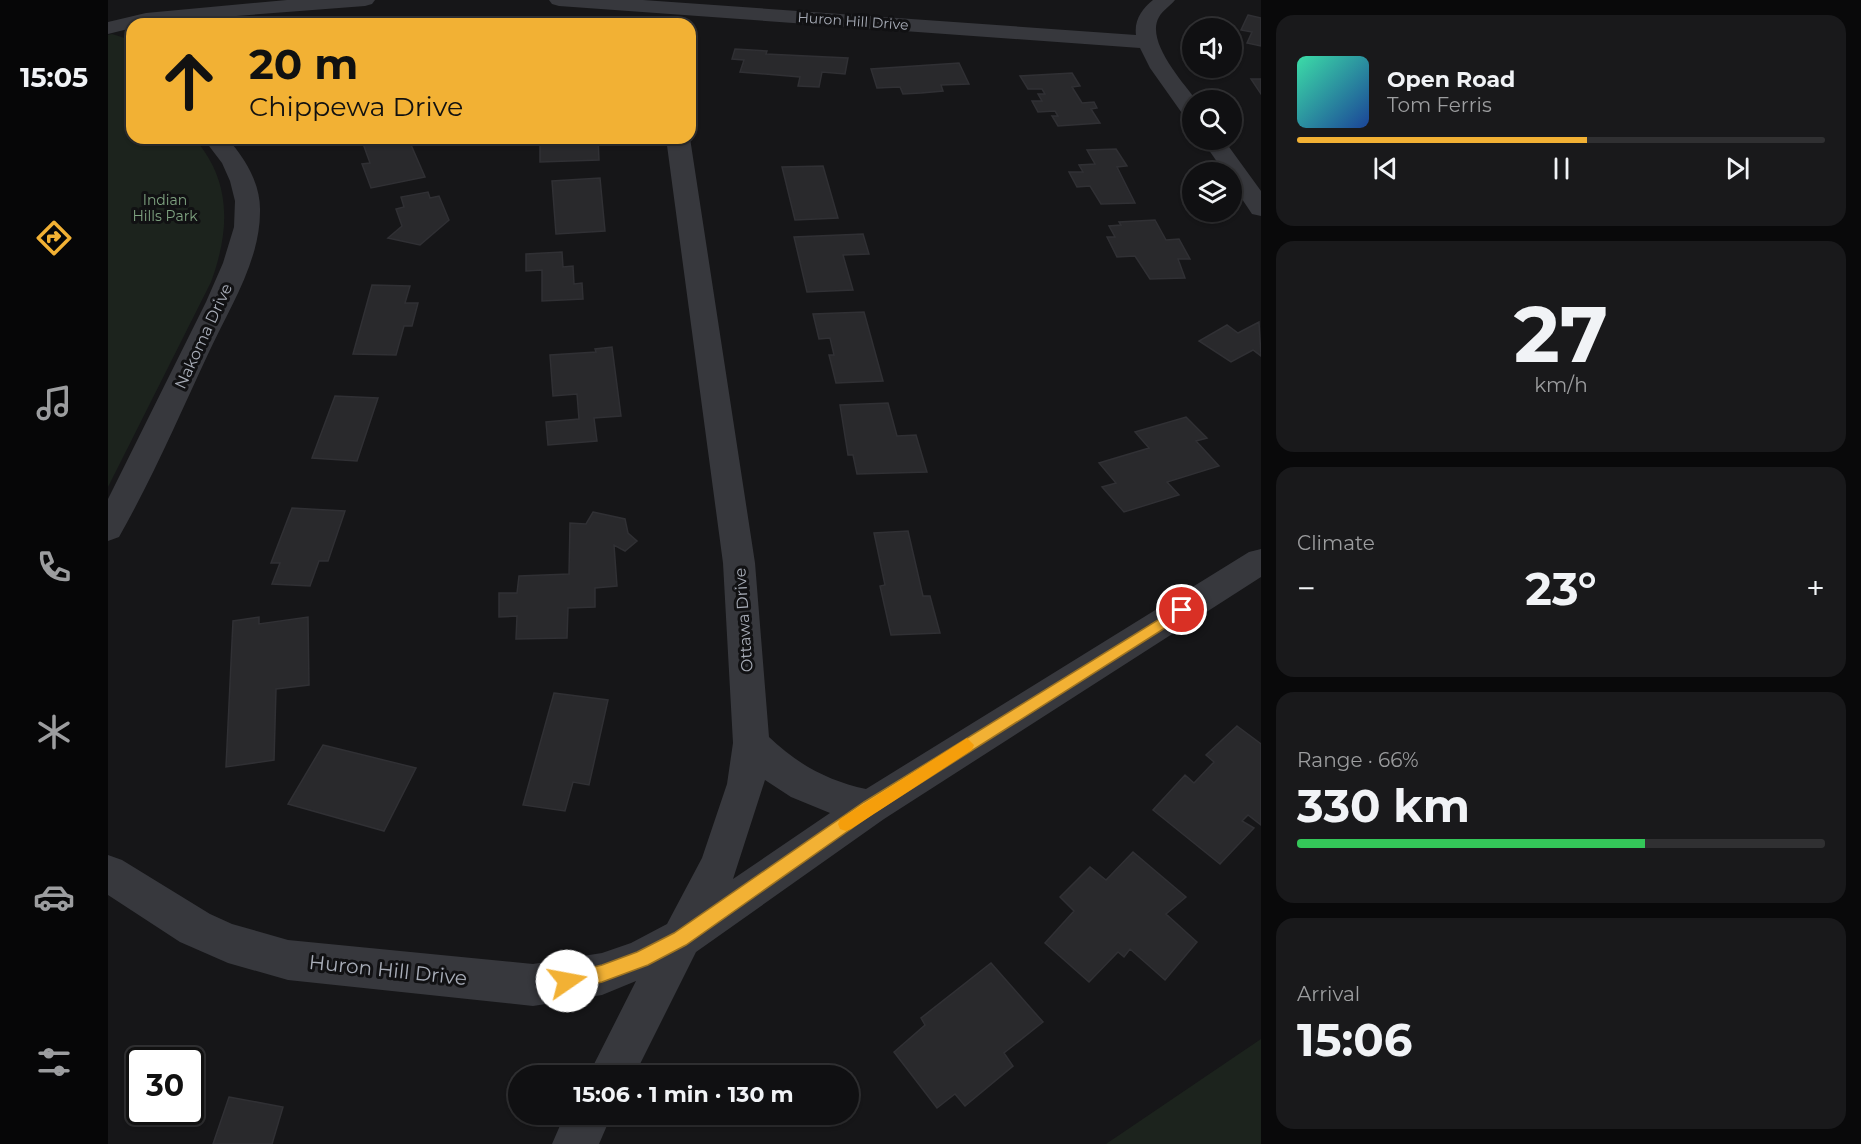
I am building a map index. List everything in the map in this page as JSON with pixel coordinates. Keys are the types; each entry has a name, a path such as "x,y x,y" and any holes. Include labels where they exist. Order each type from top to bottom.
{"street":[{"path":"156,18 167,0"},
{"path":"177,18 261,7 365,0"},
{"name":"Huron Hill Drive","path":"559,0 666,10 1147,42"},
{"path":"1165,0 1153,10 1146,22 1147,42 1182,96"},
{"path":"108,28 126,25"},
{"name":"Nakoma Drive","path":"108,530 226,287 244,232 249,212 244,186 232,157 220,144"},
{"name":"Ottawa Drive","path":"616,1065 720,864 734,827 746,784 751,743 739,563 679,144"},
{"path":"1220,150 1261,209"},
{"name":"Huron Hill Drive","path":"108,873 195,928 228,943 288,960 533,985 602,974 642,959 680,939 870,807 1261,561"},
{"path":"751,743 774,765 802,785 846,802 870,807"},
{"path":"575,1144 584,1125"}],"green space":[{"name":"Indian Hills Park","path":"108,35 126,38 126,144 198,144 215,171 221,189 224,225 222,244 211,282 108,487"},
{"path":"1261,1039 1261,1144 1106,1144"}],"building":[{"path":"1248,15 1261,18 1261,46 1247,43 1252,32 1242,30"},
{"path":"735,49 767,51 766,54 848,58 845,74 822,72 819,87 798,86 800,77 740,72 744,60 732,59"},
{"path":"959,63 969,84 941,85 943,91 921,93 903,94 900,87 877,88 871,69"},
{"path":"1072,73 1080,86 1072,87 1082,103 1094,102 1097,108 1091,109 1100,123 1058,126 1052,116 1058,116 1055,111 1038,112 1032,101 1042,101 1038,94 1045,94 1042,89 1028,89 1020,76"},
{"path":"1251,79 1261,79 1261,94"},
{"path":"363,144 411,144 425,177 371,188 362,164 370,163"},
{"path":"540,144 598,144 599,160 540,162"},
{"path":"1116,149 1127,166 1117,167 1135,203 1101,204 1090,186 1077,187 1069,172 1083,172 1079,165 1095,164 1087,150"},
{"path":"823,166 838,218 795,220 782,167"},
{"path":"600,178 605,231 556,234 552,181"},
{"path":"428,192 430,198 439,196 449,220 420,245 388,238 402,226 396,209 404,207 401,197"},
{"path":"1155,220 1166,240 1179,239 1190,259 1178,259 1185,278 1150,279 1135,256 1117,257 1107,237 1115,237 1109,226 1121,225 1119,222"},
{"path":"863,234 869,254 843,255 853,290 807,292 794,237"},
{"path":"562,252 563,267 573,266 574,284 582,283 583,299 542,301 542,270 526,271 526,254"},
{"path":"372,285 410,286 405,303 418,303 412,326 404,326 396,355 353,354"},
{"path":"864,312 883,381 836,383 829,355 834,355 830,338 819,339 813,314"},
{"path":"1259,322 1261,356 1253,350 1231,362 1199,341 1227,325 1238,333"},
{"path":"612,347 621,416 594,418 597,441 548,445 546,422 579,419 577,394 553,396 550,355 596,352 595,349"},
{"path":"335,396 378,398 357,461 312,458"},
{"path":"888,403 897,436 916,435 927,472 857,474 853,455 848,455 840,405"},
{"path":"1186,417 1207,438 1196,441 1219,466 1167,482 1179,495 1124,512 1102,487 1116,483 1099,463 1149,448 1135,432"},
{"path":"292,508 345,511 328,561 319,561 310,586 272,584 280,563 271,563"},
{"path":"593,512 625,519 628,533 637,541 625,551 614,545 617,586 595,588 595,607 568,608 567,638 516,639 517,616 499,617 499,593 517,593 519,576 569,574 570,523 586,524"},
{"path":"908,531 923,596 930,596 940,633 891,635 880,586 885,585 874,533"},
{"path":"259,617 259,624 308,617 309,685 276,689 274,760 226,767 233,621"},
{"path":"554,693 608,700 589,785 573,782 565,811 523,805"},
{"path":"1237,726 1261,744 1261,825 1248,815 1242,821 1254,828 1220,864 1153,810 1185,775 1194,783 1214,762 1206,755"},
{"path":"323,745 416,768 384,831 288,804"},
{"path":"1133,852 1186,897 1166,914 1197,942 1165,980 1130,949 1124,957 1118,952 1089,982 1045,943 1074,911 1060,897 1090,867 1106,880"},
{"path":"991,963 1043,1022 1004,1053 1013,1066 965,1106 955,1094 937,1108 894,1052 925,1025 921,1018"},
{"path":"229,1097 283,1107 272,1144 213,1144"}],"slow traffic":[{"path":"846,824 967,745"}],"route":[{"path":"567,981 602,974 642,959 680,939 870,807 1182,610"}]}
